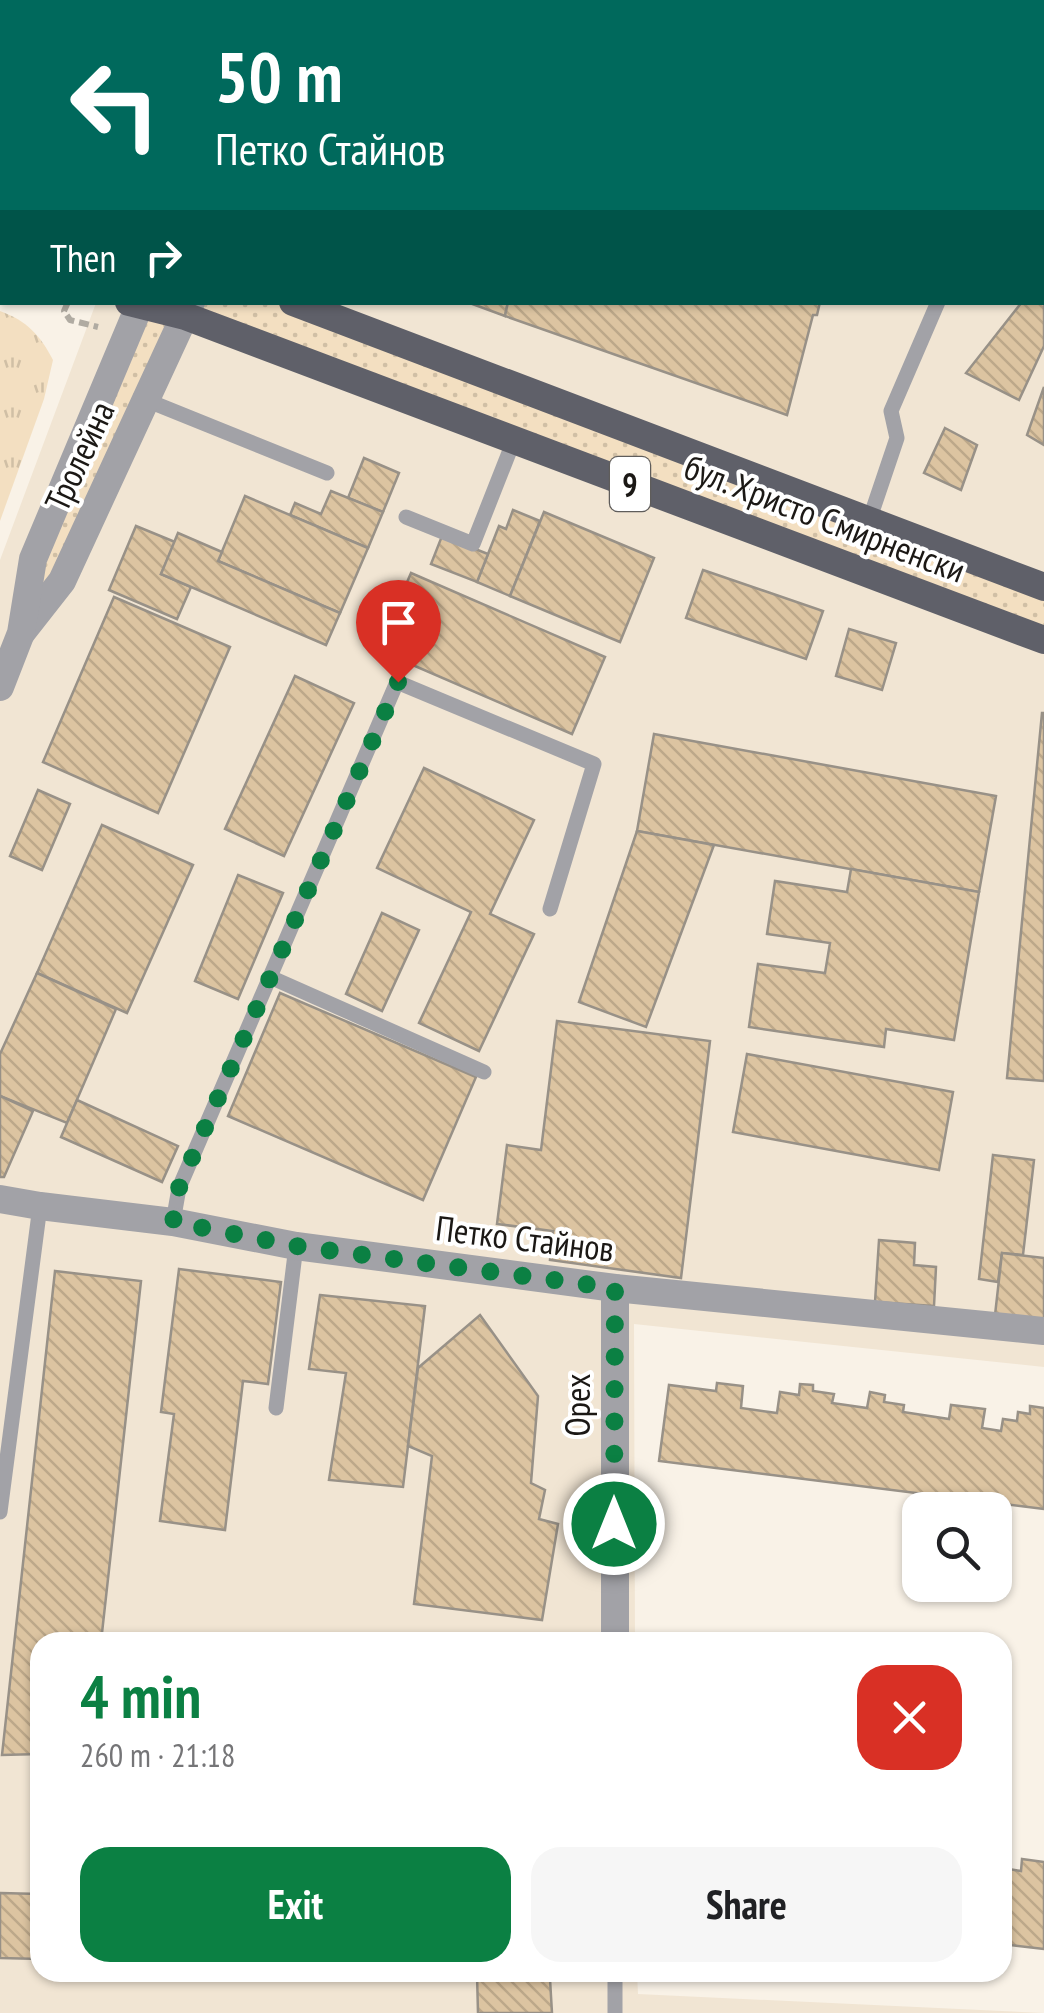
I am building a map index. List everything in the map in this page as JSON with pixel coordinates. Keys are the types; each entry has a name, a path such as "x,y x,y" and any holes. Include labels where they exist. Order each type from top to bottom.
{"main road":[{"name":"бул. Христо Смирненски","path":"151,305 188,310 514,440 1044,640"},
{"name":"бул. Христо Смирненски","path":"301,305 1044,587"}],"street":[{"name":"Тролейна","path":"0,688 21,633 32,559 127,334 135,305"},
{"name":"Тролейна","path":"21,633 62,581 188,310"},
{"name":"Петко Стайнов","path":"0,1198 173,1222 296,1246 615,1288 1044,1331"},
{"name":"Орех","path":"614,1632 615,1288"}],"lane":[{"path":"870,521 897,438 891,411 937,305"},
{"path":"146,400 326,472"},
{"path":"406,517 473,544 514,440"},
{"path":"173,1222 179,1188 398,682 594,764 550,910"},
{"path":"270,977 484,1072"},
{"path":"0,1512 40,1206"},
{"path":"276,1408 296,1246"},
{"path":"615,1982 615,2013"}],"path":[{"path":"67,305 64,311 70,320 127,334"}],"shaded area":[{"path":"95,305 1044,305 1044,1367 634,1324 635,1632 30,1632 30,1982 637,1982 638,1994 1044,2013 0,2013 0,560"}],"green space":[{"path":"298,305 1044,587 1044,640 185,317 62,581 23,620 139,306"},
{"path":"0,311 32,330 53,360 44,399 0,521"}],"building":[{"path":"475,305 507,305 505,316"},
{"path":"507,305 819,305 817,315 813,315 787,415 505,316"},
{"path":"1020,305 1044,305 1044,346 1019,400 966,373"},
{"path":"1044,387 1044,445 1027,435"},
{"path":"945,428 977,445 961,490 924,473"},
{"path":"364,458 399,473 383,512 348,498"},
{"path":"331,491 383,512 368,548 290,515 295,503 321,514"},
{"path":"245,496 368,548 340,613 218,561"},
{"path":"513,510 540,521 510,596 477,582 499,526 506,529"},
{"path":"544,512 654,558 620,642 510,596"},
{"path":"136,526 175,542 161,574 191,587 177,619 109,590"},
{"path":"178,533 222,552 218,561 340,613 326,645 161,574"},
{"path":"442,536 488,554 477,582 431,564"},
{"path":"703,570 823,611 806,659 686,618"},
{"path":"411,573 605,657 572,734 378,650"},
{"path":"114,597 230,647 158,813 43,762"},
{"path":"849,629 896,643 882,690 836,676"},
{"path":"295,676 354,703 284,856 225,829"},
{"path":"1044,713 1044,1081 1007,1078"},
{"path":"654,734 996,796 979,892 637,831"},
{"path":"424,768 534,820 490,914 534,934 479,1051 419,1023 471,912 377,868"},
{"path":"38,790 70,804 42,870 10,856"},
{"path":"102,825 193,865 127,1013 37,973"},
{"path":"637,831 714,845 646,1027 579,1002"},
{"path":"851,869 979,892 954,1040 886,1029 884,1047 749,1027 758,964 825,973 830,943 767,934 775,881 847,892"},
{"path":"238,875 283,893 238,999 195,981"},
{"path":"382,913 419,930 382,1011 346,994"},
{"path":"37,973 116,1009 67,1123 0,1096 0,1054"},
{"path":"280,993 476,1077 423,1200 228,1116"},
{"path":"557,1021 710,1041 681,1278 550,1260 553,1231 497,1224 507,1145 541,1150"},
{"path":"747,1054 953,1092 939,1170 733,1132"},
{"path":"0,1096 33,1111 4,1177 0,1177"},
{"path":"77,1100 178,1146 162,1182 61,1137"},
{"path":"993,1155 1034,1160 1023,1255 1002,1253 998,1282 979,1279"},
{"path":"879,1240 915,1243 914,1265 936,1267 934,1306 875,1302"},
{"path":"1002,1253 1044,1258 1044,1321 995,1315"},
{"path":"179,1269 281,1282 268,1384 243,1381 225,1530 160,1521 174,1414 161,1412"},
{"path":"55,1271 141,1281 102,1632 30,1632 30,1754 2,1755"},
{"path":"320,1295 425,1306 403,1487 329,1480 346,1373 309,1369"},
{"path":"480,1315 538,1396 531,1483 545,1490 539,1519 558,1524 542,1620 414,1604 432,1456 408,1446 418,1368"},
{"path":"717,1383 743,1386 741,1408 777,1413 780,1392 799,1395 800,1384 813,1385 813,1391 834,1394 832,1403 867,1408 870,1392 885,1395 884,1402 904,1405 903,1412 949,1419 951,1405 985,1409 982,1428 1001,1431 1003,1419 1017,1421 1018,1412 1030,1414 1030,1406 1044,1408 1044,1509 1012,1505 1012,1492 908,1492 659,1461 669,1385 716,1391"},
{"path":"1022,1859 1044,1862 1044,1949 1012,1945 1012,1870 1021,1871"},
{"path":"0,1893 30,1894 30,1959 0,1958"},
{"path":"477,1982 550,1982 552,2013 478,2013"}],"route":[{"path":"398,682 179,1188 173,1222 296,1246 615,1288 614,1524"}]}
